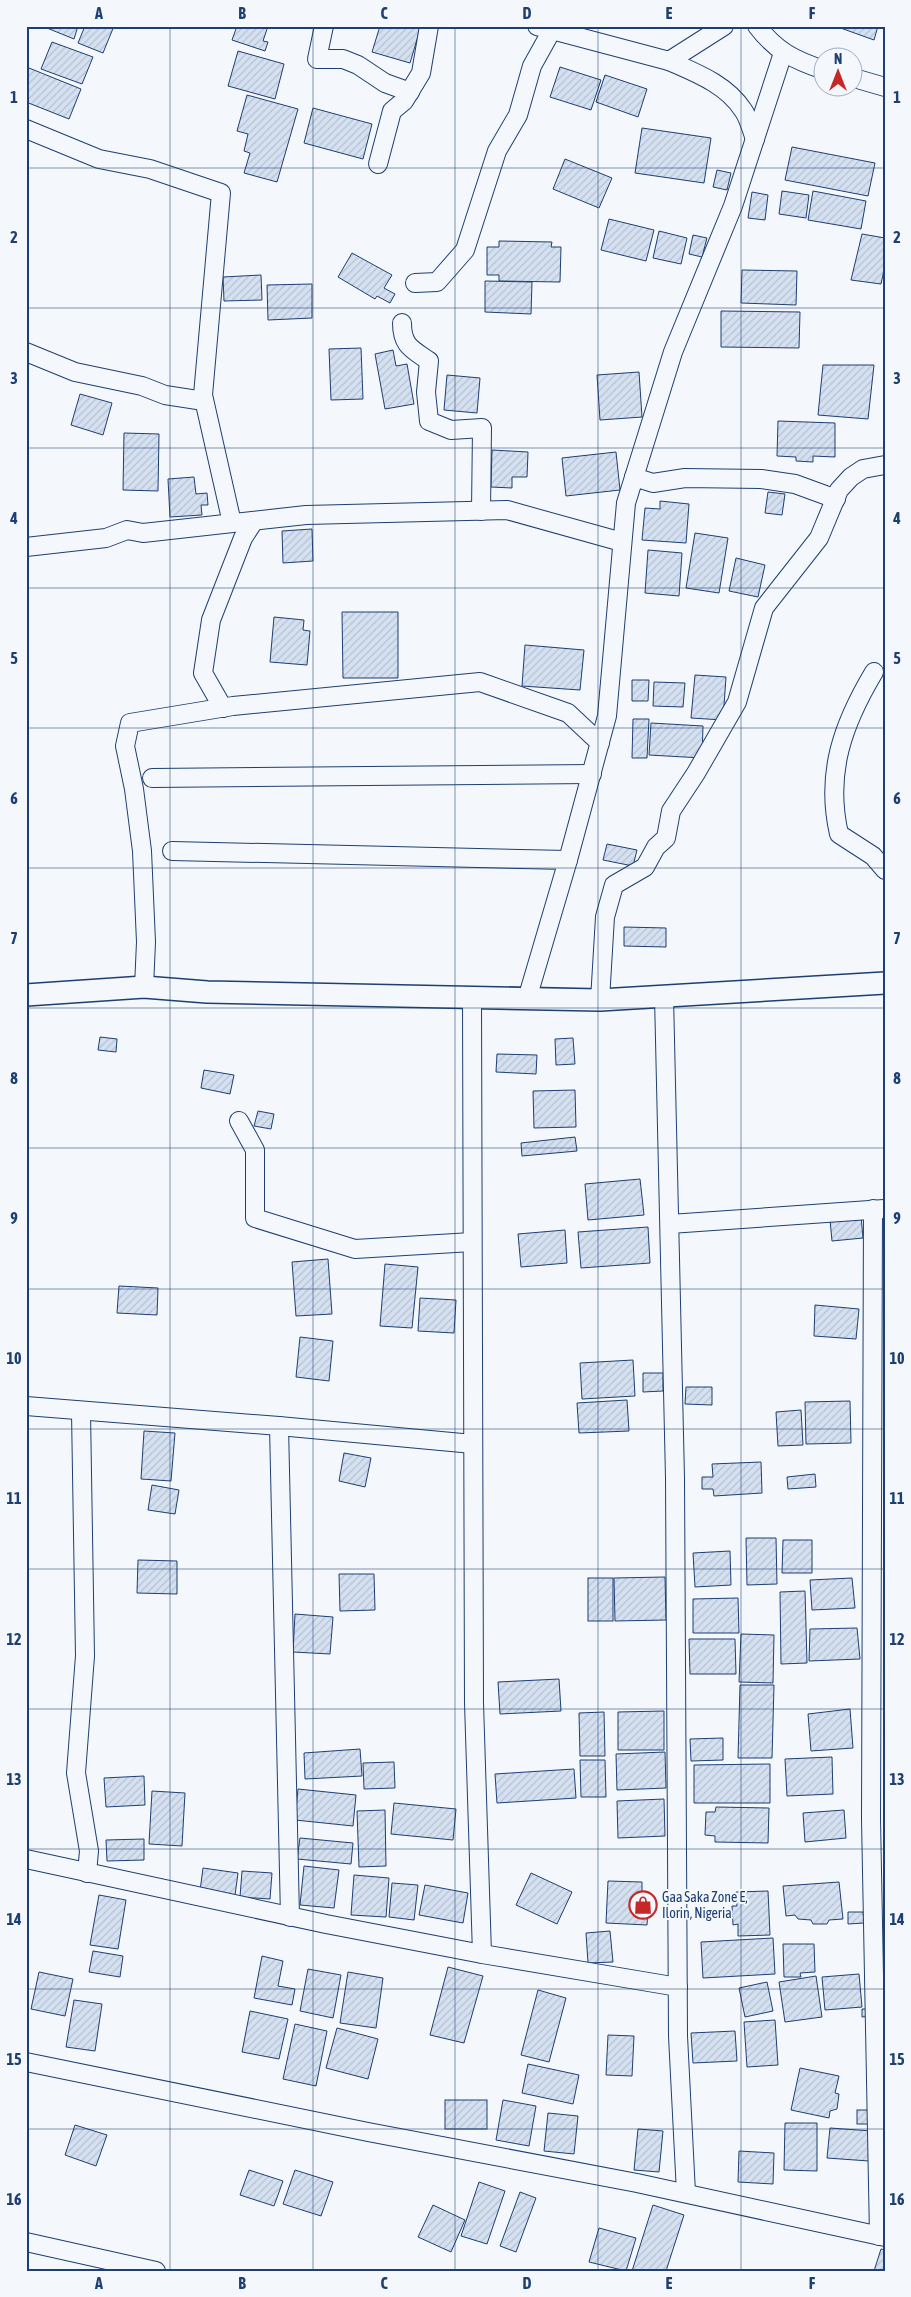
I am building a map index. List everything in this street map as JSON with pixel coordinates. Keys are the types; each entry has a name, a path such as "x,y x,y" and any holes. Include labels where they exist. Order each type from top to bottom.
{"street":[{"path":"324,26 317,59 343,60 358,65 385,83 410,92"},
{"path":"378,164 392,111 404,101 421,73 429,26"},
{"path":"669,61 724,26"},
{"path":"757,26 770,43 783,53 814,66"},
{"path":"415,283 437,282 465,250 497,151 518,115 544,28 669,61 702,75 726,90 744,110 755,138"},
{"path":"527,999 568,860 607,716 626,503 674,352 733,206 783,53"},
{"path":"864,81 885,87"},
{"path":"26,130 99,159 150,169 221,193 203,395 232,523"},
{"path":"402,323 402,337 409,347 429,361 426,392 429,421 451,430 482,428 481,511"},
{"path":"26,352 75,372 142,386 165,395 204,401"},
{"path":"600,1000 605,917 614,885 645,867 656,848 666,838 671,811 696,773 737,702 764,608 819,538 840,490 851,477 863,470 885,465"},
{"path":"634,477 653,483 685,478 761,479 795,484 836,499"},
{"path":"26,547 106,538 127,530 143,533 306,515 506,510 622,542"},
{"path":"223,708 204,673 211,620 243,538 254,521"},
{"path":"874,672 855,703 841,737 835,768 834,814 838,834 873,856 885,870"},
{"path":"144,987 146,942 142,851 134,789 125,746 130,723 223,708 311,700 343,694 480,682 568,713 600,743"},
{"path":"152,778 592,774"},
{"path":"172,851 568,860"},
{"path":"26,995 144,987 207,992 472,999 600,1000 885,983"},
{"path":"664,996 675,1478 678,1986 686,2193"},
{"path":"472,999 474,1703 482,1954"},
{"path":"238,1121 255,1150 255,1218 355,1249 472,1242"},
{"path":"26,2062 368,2132 686,2193 882,2236 871,1820 879,1209 670,1224"},
{"path":"26,1406 81,1412 279,1426 473,1444"},
{"path":"81,1412 85,1656 76,1773 89,1851 87,1873"},
{"path":"279,1426 290,1917"},
{"path":"26,1859 290,1917 482,1954 678,1986"},
{"path":"26,2242 156,2271"}],"building":[{"path":"42,26 78,26 74,39"},
{"path":"85,26 114,26 103,53 78,43"},
{"path":"237,26 268,26 263,41 268,42 265,51 232,40"},
{"path":"380,26 421,26 410,63 372,52"},
{"path":"835,26 878,26 874,40"},
{"path":"52,42 93,57 82,84 41,69"},
{"path":"238,51 284,64 275,99 228,86"},
{"path":"560,67 601,80 591,110 550,97"},
{"path":"29,68 81,89 69,119 26,102 26,74"},
{"path":"605,75 647,89 638,117 596,102"},
{"path":"247,95 298,109 277,182 244,173 250,153 244,151 248,134 237,131"},
{"path":"313,108 372,124 363,159 304,143"},
{"path":"642,128 711,138 704,183 635,173"},
{"path":"792,147 875,163 868,196 785,180"},
{"path":"565,159 612,178 599,208 553,189"},
{"path":"717,170 731,173 727,190 713,187"},
{"path":"782,191 809,195 806,218 779,214"},
{"path":"813,191 866,201 861,229 808,220"},
{"path":"752,192 768,195 765,220 748,218"},
{"path":"609,219 654,230 646,261 601,250"},
{"path":"659,231 687,238 681,264 653,258"},
{"path":"862,234 885,238 885,265 881,284 851,280"},
{"path":"693,235 707,238 702,257 689,254"},
{"path":"499,241 552,242 551,247 561,247 560,282 499,281 499,275 487,275 487,247 499,247"},
{"path":"352,253 392,275 384,288 395,294 390,303 377,296 375,299 338,277"},
{"path":"742,270 797,271 796,305 741,303"},
{"path":"261,275 262,300 224,301 223,277"},
{"path":"485,281 532,282 531,314 485,312"},
{"path":"312,284 312,318 268,320 267,285"},
{"path":"721,311 800,312 799,348 721,347"},
{"path":"361,348 363,399 331,400 329,349"},
{"path":"393,350 396,366 407,364 414,404 385,409 375,354"},
{"path":"823,365 874,365 868,419 818,415"},
{"path":"639,372 642,417 600,420 597,375"},
{"path":"447,375 480,378 477,413 444,410"},
{"path":"80,394 112,403 103,435 71,425"},
{"path":"778,421 835,423 835,457 813,456 813,462 796,461 796,457 777,456"},
{"path":"124,433 159,434 158,491 123,490"},
{"path":"492,450 528,452 527,477 512,477 512,488 491,487"},
{"path":"616,452 620,490 566,496 562,458"},
{"path":"194,477 196,494 207,493 208,505 201,505 202,515 170,517 168,479"},
{"path":"768,492 785,494 782,515 765,513"},
{"path":"660,501 689,504 686,543 642,540 645,508 660,509"},
{"path":"312,529 313,561 283,563 282,531"},
{"path":"695,533 728,538 719,593 686,588"},
{"path":"648,550 682,553 679,596 645,593"},
{"path":"736,558 765,565 758,597 729,591"},
{"path":"342,612 398,612 398,678 343,678"},
{"path":"274,617 304,620 303,630 310,631 307,665 270,662"},
{"path":"525,645 584,650 580,690 522,686"},
{"path":"695,675 726,677 723,720 691,718"},
{"path":"632,680 649,680 648,701 632,701"},
{"path":"654,682 685,683 683,707 653,706"},
{"path":"633,719 649,719 647,758 632,758"},
{"path":"651,723 703,726 702,758 649,755"},
{"path":"607,844 637,850 633,866 603,860"},
{"path":"624,927 666,928 666,947 624,946"},
{"path":"100,1037 117,1039 116,1052 98,1050"},
{"path":"573,1038 575,1064 556,1065 555,1039"},
{"path":"497,1054 537,1055 536,1074 496,1072"},
{"path":"204,1070 234,1075 230,1094 201,1088"},
{"path":"575,1090 576,1127 534,1128 533,1091"},
{"path":"258,1111 274,1114 271,1129 254,1126"},
{"path":"575,1137 577,1151 522,1156 521,1143"},
{"path":"640,1179 644,1215 588,1220 585,1184"},
{"path":"861,1216 863,1238 832,1241 830,1220"},
{"path":"648,1227 650,1263 581,1268 578,1232"},
{"path":"565,1230 567,1263 521,1267 518,1234"},
{"path":"328,1259 332,1314 296,1316 292,1262"},
{"path":"385,1264 418,1267 412,1328 380,1326"},
{"path":"119,1286 158,1288 157,1315 117,1313"},
{"path":"420,1298 456,1300 454,1333 418,1331"},
{"path":"815,1305 859,1309 856,1339 814,1336"},
{"path":"300,1337 333,1341 329,1381 296,1377"},
{"path":"633,1360 635,1396 582,1399 580,1363"},
{"path":"643,1373 663,1373 663,1391 643,1392"},
{"path":"686,1387 712,1387 712,1405 685,1404"},
{"path":"627,1400 629,1431 579,1433 577,1403"},
{"path":"850,1401 851,1443 806,1444 805,1402"},
{"path":"801,1410 803,1445 778,1446 776,1412"},
{"path":"144,1431 175,1433 171,1481 141,1479"},
{"path":"344,1453 371,1458 365,1487 339,1481"},
{"path":"761,1462 762,1493 714,1496 713,1489 702,1489 702,1477 713,1477 712,1464"},
{"path":"815,1474 816,1487 788,1489 787,1477"},
{"path":"152,1485 179,1490 175,1514 148,1510"},
{"path":"746,1538 776,1538 777,1584 747,1585"},
{"path":"783,1540 812,1540 812,1573 782,1573"},
{"path":"730,1551 731,1585 695,1587 693,1553"},
{"path":"138,1560 177,1561 177,1594 137,1593"},
{"path":"339,1574 374,1574 375,1610 340,1611"},
{"path":"665,1577 666,1620 615,1621 614,1578"},
{"path":"588,1578 613,1578 613,1621 588,1621"},
{"path":"852,1578 855,1608 812,1610 810,1580"},
{"path":"805,1591 807,1663 781,1664 780,1592"},
{"path":"738,1598 739,1633 693,1633 693,1599"},
{"path":"295,1614 333,1617 330,1654 293,1652"},
{"path":"857,1628 860,1659 809,1661 810,1629"},
{"path":"741,1634 774,1635 773,1683 739,1682"},
{"path":"689,1639 735,1639 736,1674 690,1674"},
{"path":"559,1679 561,1711 500,1714 498,1682"},
{"path":"740,1685 774,1685 772,1758 738,1758"},
{"path":"850,1709 853,1748 811,1751 808,1714"},
{"path":"664,1711 664,1750 618,1750 618,1712"},
{"path":"604,1712 605,1756 580,1756 579,1713"},
{"path":"723,1738 723,1760 691,1761 690,1739"},
{"path":"360,1749 362,1776 305,1779 304,1753"},
{"path":"665,1752 666,1788 617,1790 616,1754"},
{"path":"832,1757 833,1794 787,1796 785,1759"},
{"path":"580,1760 605,1760 606,1797 581,1797"},
{"path":"394,1762 395,1788 364,1789 363,1763"},
{"path":"770,1764 770,1803 694,1803 694,1765"},
{"path":"574,1769 576,1798 497,1803 495,1774"},
{"path":"144,1776 145,1805 106,1807 104,1778"},
{"path":"298,1789 356,1795 353,1826 295,1820"},
{"path":"152,1791 185,1793 182,1846 149,1844"},
{"path":"664,1799 665,1836 618,1838 617,1801"},
{"path":"394,1803 456,1809 453,1840 391,1834"},
{"path":"716,1807 769,1808 768,1843 715,1842 715,1836 705,1835 706,1812 715,1812"},
{"path":"385,1810 386,1866 359,1867 357,1811"},
{"path":"844,1810 846,1838 805,1842 803,1813"},
{"path":"300,1838 353,1843 351,1864 297,1859"},
{"path":"144,1839 144,1860 107,1861 106,1840"},
{"path":"304,1866 339,1870 334,1908 300,1905"},
{"path":"203,1868 238,1873 235,1895 200,1891"},
{"path":"242,1871 272,1873 270,1899 240,1897"},
{"path":"531,1873 572,1892 557,1924 516,1905"},
{"path":"354,1875 389,1878 386,1917 351,1915"},
{"path":"608,1881 642,1882 642,1894 649,1895 647,1925 606,1923"},
{"path":"839,1882 843,1919 829,1920 827,1924 813,1924 811,1920 798,1919 795,1915 786,1916 783,1886"},
{"path":"392,1883 418,1885 414,1920 389,1917"},
{"path":"425,1885 468,1893 463,1923 419,1915"},
{"path":"768,1891 770,1935 738,1936 738,1924 733,1925 732,1906 737,1906 736,1892"},
{"path":"99,1895 126,1900 118,1949 90,1945"},
{"path":"848,1912 863,1912 864,1923 848,1924"},
{"path":"610,1931 613,1962 588,1963 586,1933"},
{"path":"773,1938 775,1974 703,1978 701,1942"},
{"path":"783,1944 814,1944 815,1972 800,1973 801,1977 784,1977"},
{"path":"93,1951 123,1956 120,1977 89,1972"},
{"path":"262,1956 283,1961 278,1986 295,1989 292,2005 254,1998"},
{"path":"448,1967 483,1976 464,2043 430,2035"},
{"path":"308,1969 341,1975 333,2018 300,2011"},
{"path":"39,1972 73,1979 65,2016 31,2009"},
{"path":"348,1972 383,1978 376,2028 340,2023"},
{"path":"859,1974 862,2007 825,2010 822,1977"},
{"path":"816,1976 822,2017 785,2022 779,1982"},
{"path":"767,1982 773,2011 745,2017 739,1988"},
{"path":"538,1990 566,1998 549,2062 521,2055"},
{"path":"74,2000 102,2004 95,2051 66,2047"},
{"path":"862,2009 871,2009 872,2016 862,2017"},
{"path":"250,2011 288,2019 279,2059 242,2052"},
{"path":"775,2020 778,2065 747,2067 744,2022"},
{"path":"295,2024 327,2031 316,2086 283,2079"},
{"path":"337,2028 378,2039 368,2079 326,2068"},
{"path":"735,2031 737,2061 693,2063 691,2033"},
{"path":"608,2035 634,2036 632,2076 606,2075"},
{"path":"528,2064 579,2075 573,2104 522,2093"},
{"path":"800,2068 839,2076 835,2093 839,2094 837,2109 830,2111 829,2118 791,2110"},
{"path":"445,2100 487,2100 487,2129 445,2129"},
{"path":"503,2100 536,2106 529,2146 496,2140"},
{"path":"857,2110 871,2110 871,2124 857,2124"},
{"path":"548,2113 578,2116 574,2154 544,2151"},
{"path":"785,2123 817,2123 817,2171 784,2170"},
{"path":"75,2125 107,2135 96,2166 65,2155"},
{"path":"830,2128 872,2131 869,2161 827,2158"},
{"path":"638,2129 663,2131 659,2172 634,2170"},
{"path":"739,2151 774,2153 773,2184 738,2182"},
{"path":"249,2170 283,2181 274,2206 240,2195"},
{"path":"295,2170 333,2182 321,2216 283,2204"},
{"path":"479,2182 505,2191 487,2244 461,2236"},
{"path":"520,2192 536,2198 516,2252 500,2246"},
{"path":"433,2205 465,2220 451,2252 418,2237"},
{"path":"653,2205 684,2215 666,2271 632,2271"},
{"path":"599,2228 636,2238 626,2271 589,2262"},
{"path":"881,2249 885,2250 885,2271 874,2271"}],"place":[{"name":"Gaa Saka Zone E, Ilorin, Nigeria","path":"643,1905"}]}
